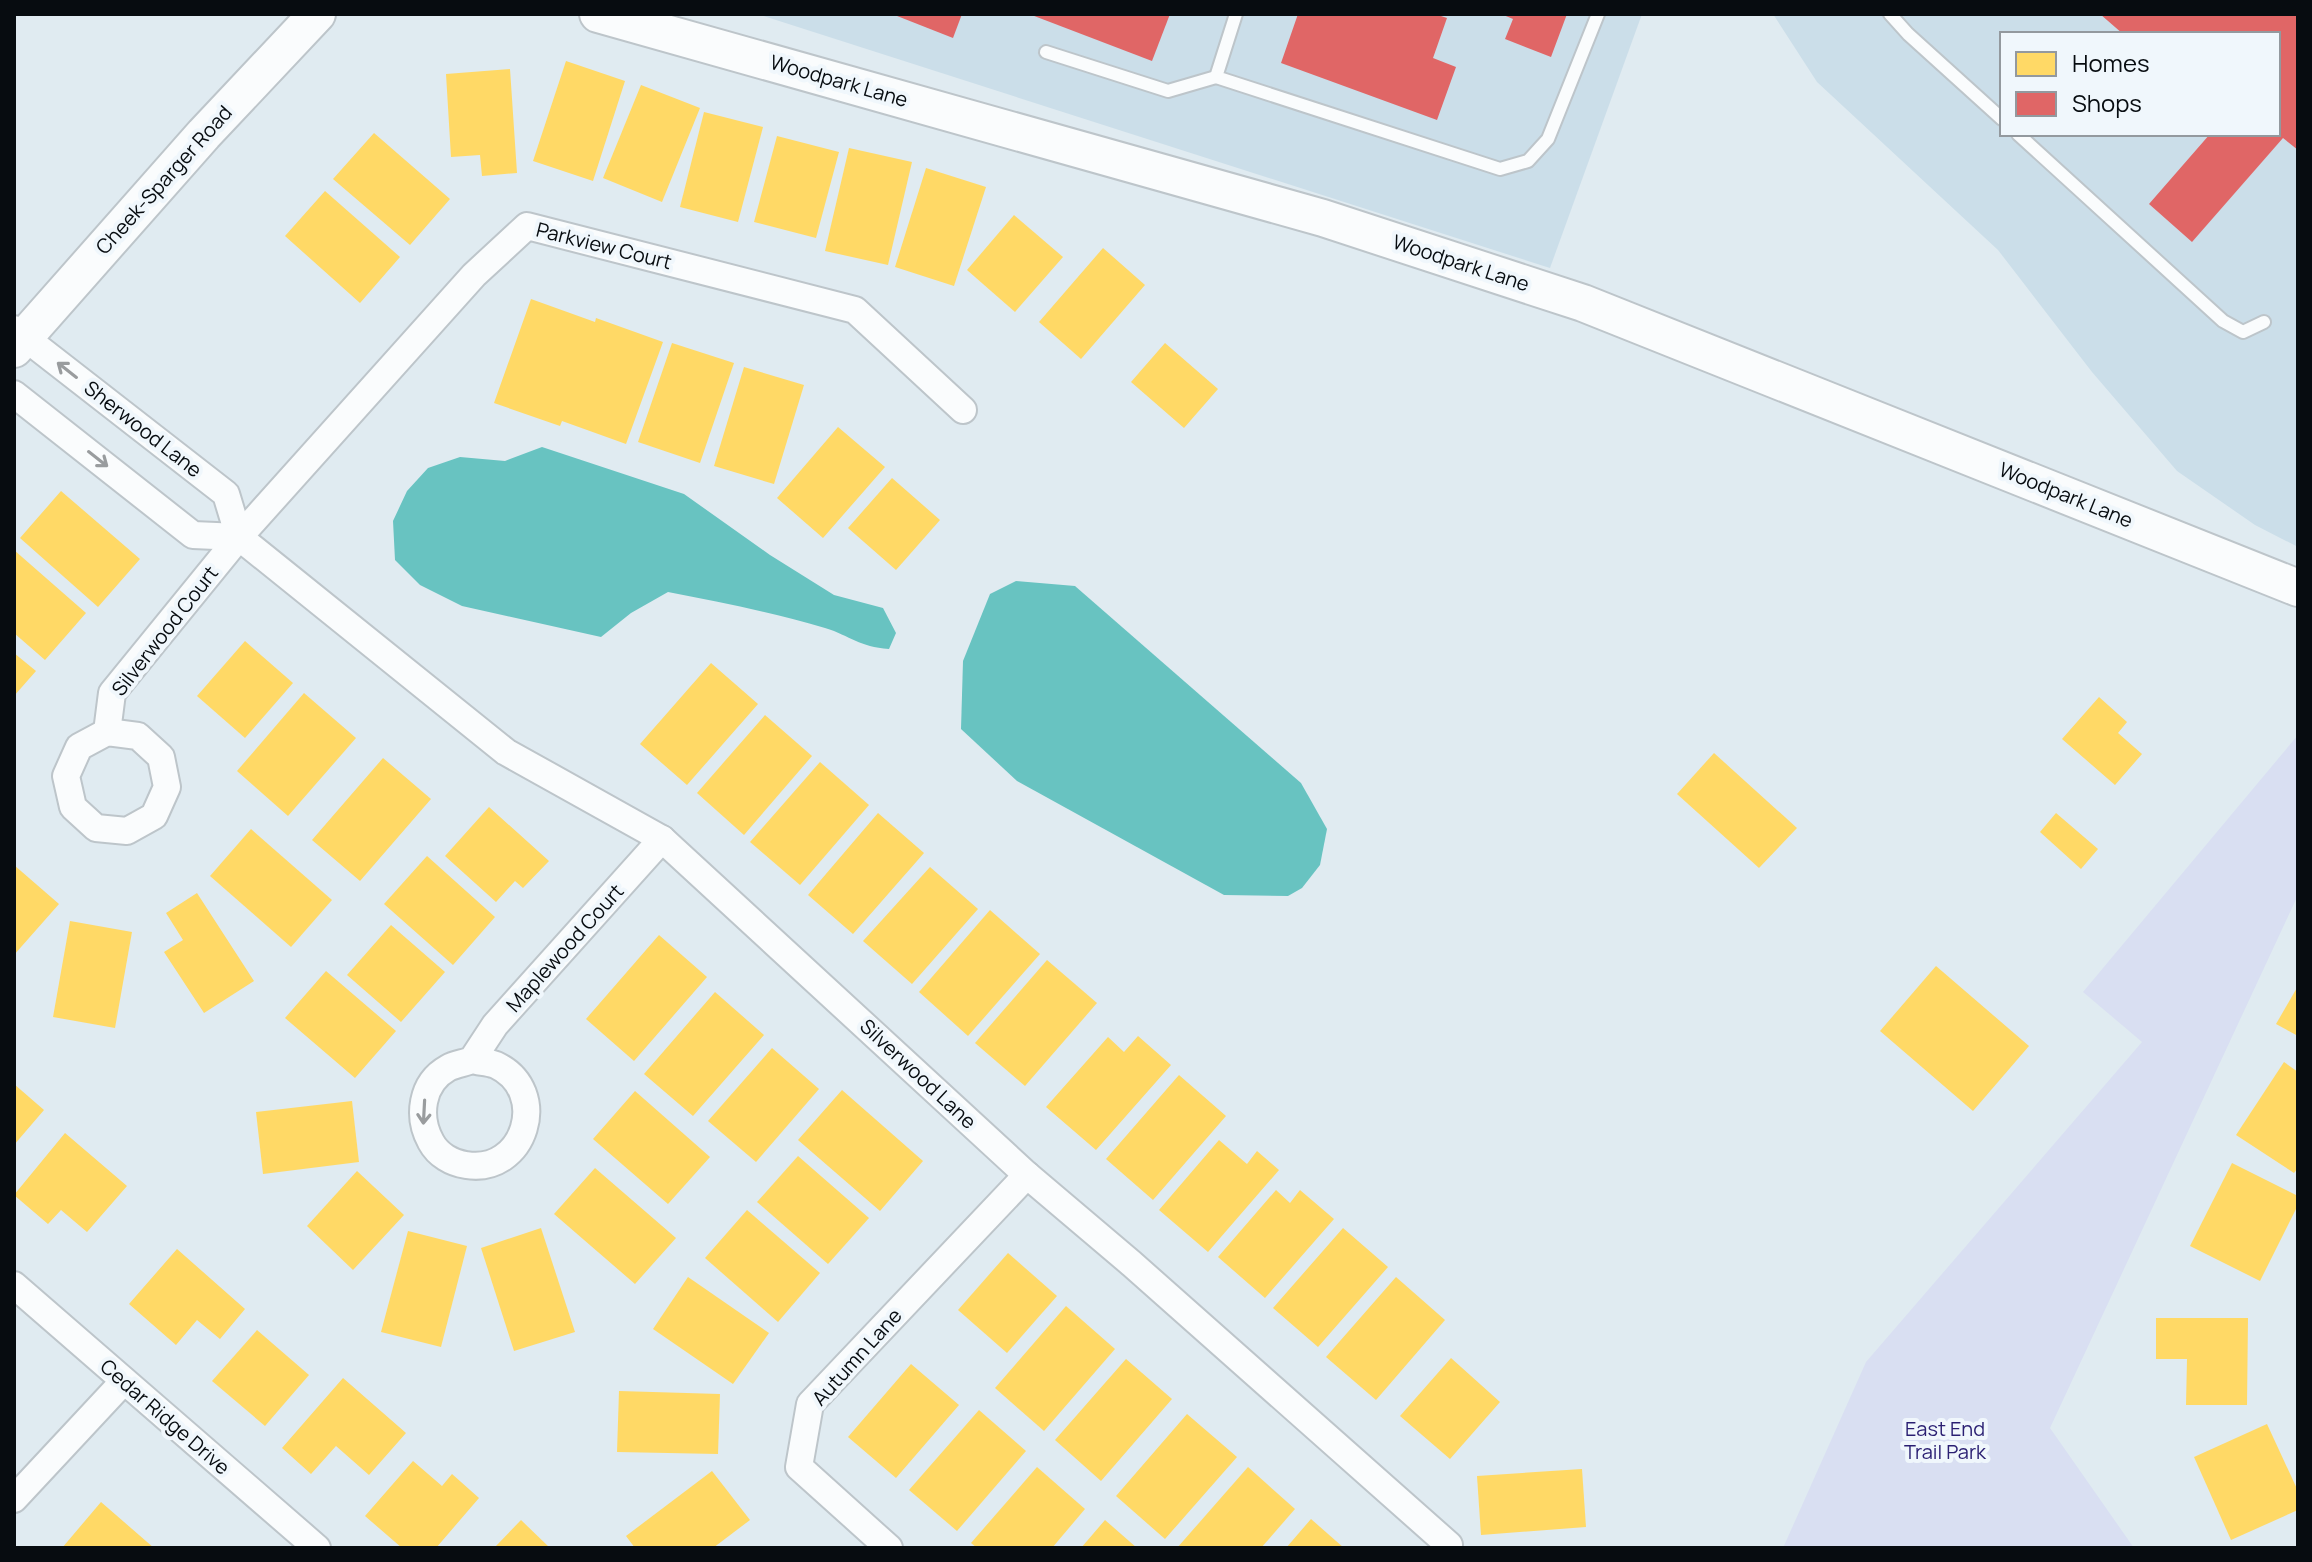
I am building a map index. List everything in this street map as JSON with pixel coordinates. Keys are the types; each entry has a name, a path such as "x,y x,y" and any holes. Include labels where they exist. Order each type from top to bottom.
{"street":[{"name":"Cheek-Sparger Road","path":"17,338 317,14"},
{"name":"Woodpark Lane","path":"598,14 1323,218 1569,298 2298,588"},
{"name":"Parkview Court","path":"239,537 474,275 527,226 855,310 963,410"},
{"name":"Sherwood Lane","path":"17,338 226,494 239,537"},
{"path":"14,394 193,535 239,537"},
{"name":"Silverwood Lane","path":"239,537 506,752 662,839 1027,1175 1132,1264 1448,1546"},
{"name":"Silverwood Court","path":"107,732 112,693 239,537"},
{"name":"Maplewood Court","path":"472,1060 495,1064 514,1078 526,1098 527,1122 518,1144 501,1160 478,1167 455,1163 435,1150 424,1129 422,1105 431,1083 449,1067 472,1060 495,1025 662,839"},
{"name":"Autumn Lane","path":"889,1548 799,1467 810,1404 1027,1175"},
{"name":"Cedar Ridge Drive","path":"14,1285 317,1548"},
{"path":"14,1499 124,1381"}],"lane":[{"path":"1216,77 1236,14"},
{"path":"1046,52 1168,91 1216,77 1500,169 1528,161 1548,139 1598,14"},
{"path":"1890,14 2000,117"},
{"path":"2020,136 2223,321 2243,332 2264,322"}],"shaded area":[{"path":"757,14 1642,14 1550,268"},
{"path":"1773,14 2298,14 2298,547 2255,525 2177,471 2092,372 1998,250 1817,82"}],"green space":[{"name":"East End Trail Park","path":"2298,735 2298,895 2050,1428 2134,1548 1783,1548 1866,1362 2142,1042 2083,992"}],"water":[{"path":"542,447 684,494 770,555 834,595 883,608 896,633 889,649 870,646 786,617 668,592 631,613 601,637 462,606 420,585 395,560 393,521 407,491 428,468 460,457 505,461"},
{"path":"1016,581 1075,586 1301,783 1327,829 1320,865 1302,888 1288,896 1224,895 1017,781 961,729 963,661 990,594"}],"building: Homes":[{"path":"566,61 625,81 593,181 533,161"},
{"path":"510,69 517,173 482,176 480,155 451,157 446,74"},
{"path":"641,85 700,108 662,202 603,178"},
{"path":"704,112 763,127 738,222 680,207"},
{"path":"374,133 450,199 410,245 333,179"},
{"path":"777,136 839,152 816,238 754,222"},
{"path":"849,148 912,162 888,265 825,251"},
{"path":"926,168 986,187 954,286 895,267"},
{"path":"325,191 400,257 360,303 285,236"},
{"path":"1014,215 1063,257 1015,312 967,270"},
{"path":"1103,248 1145,285 1081,359 1039,322"},
{"path":"531,299 663,342 626,444 562,421 560,426 494,403"},
{"path":"672,343 734,363 700,463 638,442"},
{"path":"1165,343 1218,389 1184,428 1131,382"},
{"path":"744,367 804,385 774,484 714,466"},
{"path":"838,427 885,467 823,538 777,498"},
{"path":"892,478 940,520 896,570 848,528"},
{"path":"61,491 140,559 98,607 20,538"},
{"path":"14,550 86,613 45,660 14,633"},
{"path":"245,641 293,683 245,738 197,696"},
{"path":"14,653 36,671 14,696"},
{"path":"711,663 758,704 687,785 640,744"},
{"path":"304,693 356,738 288,816 237,771"},
{"path":"2099,697 2127,722 2118,733 2142,754 2115,785 2062,739"},
{"path":"765,715 812,756 744,835 697,793"},
{"path":"1714,753 1797,828 1759,868 1677,794"},
{"path":"383,758 431,799 360,881 312,840"},
{"path":"820,762 869,805 800,885 750,842"},
{"path":"489,807 549,861 523,888 515,881 496,902 445,856"},
{"path":"878,813 924,853 853,934 808,895"},
{"path":"2056,813 2098,849 2081,869 2040,832"},
{"path":"251,829 332,900 291,947 210,876"},
{"path":"427,856 495,917 453,965 384,904"},
{"path":"14,865 59,904 14,955"},
{"path":"930,867 978,909 912,984 863,941"},
{"path":"197,893 254,981 204,1013 164,952 183,940 166,913"},
{"path":"990,910 1040,954 968,1036 919,992"},
{"path":"70,921 132,932 115,1028 53,1017"},
{"path":"391,925 445,972 401,1022 347,975"},
{"path":"659,935 707,977 634,1061 586,1019"},
{"path":"1047,960 1097,1003 1025,1086 975,1043"},
{"path":"1936,966 2029,1046 1973,1111 1880,1031"},
{"path":"326,971 396,1031 355,1078 285,1018"},
{"path":"2298,986 2298,1036 2276,1024"},
{"path":"715,992 764,1035 693,1116 644,1074"},
{"path":"1138,1036 1171,1065 1096,1150 1046,1107 1108,1037 1124,1052"},
{"path":"772,1048 819,1089 756,1162 708,1121"},
{"path":"2284,1062 2298,1072 2298,1168 2294,1173 2236,1135"},
{"path":"1179,1075 1226,1116 1153,1200 1106,1159"},
{"path":"14,1084 44,1110 14,1145"},
{"path":"842,1090 923,1161 880,1211 798,1140"},
{"path":"635,1091 710,1157 668,1204 593,1139"},
{"path":"352,1101 359,1162 263,1174 256,1112"},
{"path":"65,1133 127,1186 87,1232 61,1210 48,1224 14,1195"},
{"path":"1219,1140 1247,1164 1257,1151 1279,1170 1208,1252 1159,1210"},
{"path":"798,1156 869,1218 828,1264 757,1202"},
{"path":"2232,1163 2298,1196 2298,1205 2260,1281 2190,1246"},
{"path":"595,1168 676,1238 635,1284 554,1214"},
{"path":"357,1171 404,1215 353,1270 307,1226"},
{"path":"1276,1190 1290,1203 1300,1190 1334,1219 1265,1298 1218,1257"},
{"path":"747,1210 820,1273 778,1322 705,1258"},
{"path":"541,1228 575,1332 514,1351 481,1248"},
{"path":"1343,1228 1388,1267 1318,1347 1273,1308"},
{"path":"408,1231 467,1246 441,1347 381,1332"},
{"path":"177,1249 245,1309 220,1339 197,1320 176,1345 129,1304"},
{"path":"1008,1253 1057,1296 1007,1353 958,1310"},
{"path":"688,1277 769,1333 733,1384 653,1329"},
{"path":"1396,1277 1445,1320 1376,1400 1326,1357"},
{"path":"1066,1306 1115,1349 1044,1431 995,1388"},
{"path":"2156,1318 2248,1318 2247,1405 2186,1405 2187,1359 2156,1359"},
{"path":"257,1330 309,1375 265,1426 212,1381"},
{"path":"1451,1358 1500,1402 1450,1459 1400,1416"},
{"path":"1126,1359 1172,1399 1101,1481 1055,1440"},
{"path":"911,1364 959,1405 896,1478 848,1437"},
{"path":"343,1378 406,1433 369,1475 336,1446 311,1474 282,1448"},
{"path":"619,1391 720,1394 718,1454 617,1452"},
{"path":"979,1410 1026,1451 957,1531 909,1490"},
{"path":"1187,1414 1237,1457 1165,1539 1116,1496"},
{"path":"2267,1424 2298,1491 2298,1510 2231,1540 2194,1457"},
{"path":"413,1461 442,1486 452,1474 479,1498 436,1548 402,1548 365,1516"},
{"path":"1037,1467 1085,1509 1052,1548 977,1548 971,1543"},
{"path":"1248,1467 1295,1509 1261,1548 1177,1548"},
{"path":"1582,1469 1586,1527 1481,1535 1477,1476"},
{"path":"712,1471 750,1520 713,1548 635,1548 626,1536"},
{"path":"101,1502 154,1548 62,1548"},
{"path":"1311,1519 1344,1548 1286,1548"},
{"path":"521,1520 550,1548 494,1548"},
{"path":"1105,1520 1137,1548 1081,1548"}],"building: Shops":[{"path":"892,14 962,14 953,38"},
{"path":"1029,14 1170,14 1152,61"},
{"path":"1298,14 1435,14 1447,18 1433,58 1456,67 1437,120 1281,63"},
{"path":"1501,14 1567,14 1551,57 1505,39 1513,19"},
{"path":"2100,14 2298,14 2298,150 2283,138 2192,242 2149,204 2208,136 2280,136 2280,32 2121,32"}]}
